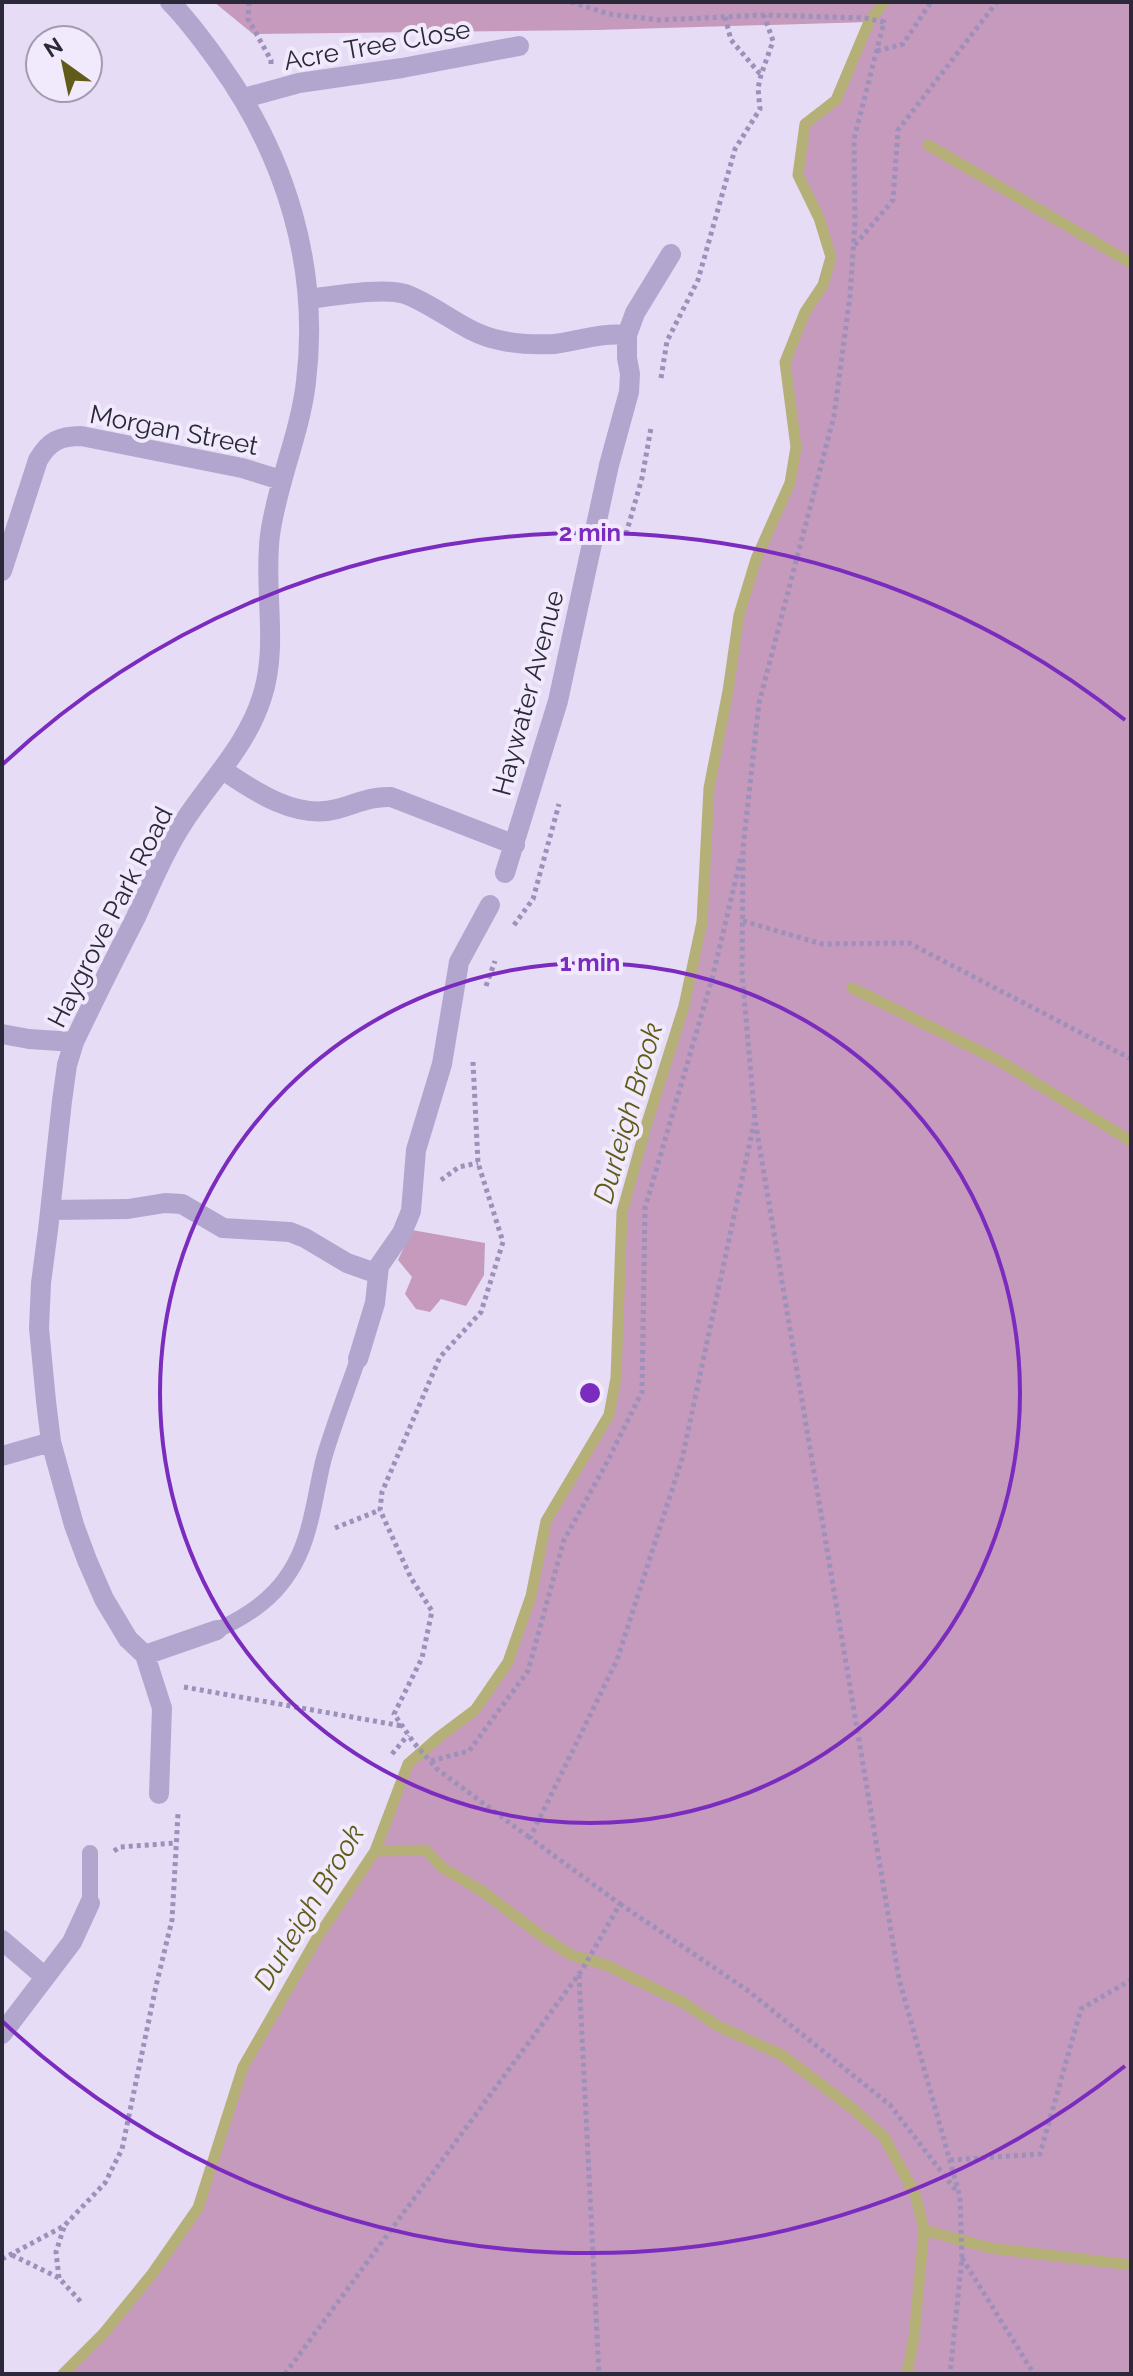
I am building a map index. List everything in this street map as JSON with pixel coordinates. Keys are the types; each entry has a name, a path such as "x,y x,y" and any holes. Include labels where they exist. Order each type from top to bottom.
{"street":[{"name":"Haygrove Park Road","path":"159,1794 162,1708 145,1655 128,1639 104,1599 74,1525 51,1442 39,1328 41,1283 62,1101 74,1042 166,853 186,819 223,770 251,724 262,697 271,652 268,552 281,480 299,422 306,384 308,299 294,212 276,163 244,98 201,37 170,2"},
{"name":"Acre Tree Close","path":"244,98 299,83 428,64 519,46"},
{"name":"Haywater Avenue","path":"505,873 558,701 603,493 629,392 627,335 635,313 671,254"},
{"path":"308,299 387,290 419,301 495,340 531,344 627,335"},
{"name":"Morgan Street","path":"2,571 32,475 45,447 55,440 81,436 242,468 281,480"},
{"path":"223,770 267,797 305,811 336,810 379,796 391,797 515,845"},
{"path":"358,1359 372,1314 379,1266 402,1233 411,1211 416,1150 442,1064 459,962 490,905"},
{"path":"2,1034 74,1042"},
{"path":"51,1210 128,1209 165,1203 182,1204 223,1228 290,1232 347,1263 378,1274"},
{"path":"2,1456 51,1442"},
{"path":"145,1655 217,1630"},
{"path":"2,2034 72,1942 90,1903"},
{"path":"2,1940 45,1977"}],"lane":[{"path":"217,1630 244,1618 263,1603 284,1581 298,1558 305,1541 324,1458 358,1359"},
{"path":"90,1860 90,1903"}],"path":[{"path":"249,2 248,19 271,60 273,89"},
{"path":"571,2 609,14 659,20 764,15 865,18 884,22 854,139 854,247 834,416 759,703 743,848 742,973 755,1120 899,1979 960,2197 962,2258 950,2374"},
{"path":"877,51 903,44 931,2"},
{"path":"854,247 893,200 898,130 997,2"},
{"path":"659,386 667,341 698,280 735,149 760,109 758,88 773,41 764,15"},
{"path":"725,17 731,40 761,75"},
{"path":"625,538 642,478 653,417"},
{"path":"508,933 533,899 561,794"},
{"path":"431,1761 469,1751 528,1671 564,1540 642,1392 645,1208 712,979 743,848"},
{"path":"743,921 822,944 909,943 1131,1059"},
{"path":"486,988 495,959"},
{"path":"473,1057 478,1163 503,1242 481,1312 440,1357 382,1492 380,1510 411,1578 432,1611 422,1658 394,1714 437,1769 620,1904 747,1990 890,2105 960,2197"},
{"path":"530,1838 617,1660 682,1459 755,1120"},
{"path":"305,1541 380,1510"},
{"path":"155,1688 177,1686 403,1726"},
{"path":"392,1754 408,1735"},
{"path":"2,2259 64,2226 105,2183 122,2149 172,1920 178,1814 176,1794 159,1794"},
{"path":"90,1860 120,1847 176,1843"},
{"path":"285,2374 585,1965 620,1904"},
{"path":"579,1973 599,2374"},
{"path":"950,2160 1040,2154 1081,2009 1131,1980"},
{"path":"59,2278 56,2252 64,2226"},
{"path":"11,2254 59,2278 81,2302"},
{"path":"962,2258 1034,2374"}],"shaded area":[{"path":"214,2 1131,2 1131,2374 63,2374 103,2334 152,2274 198,2208 243,2067 317,1938 375,1851 408,1764 475,1710 508,1662 531,1596 546,1521 609,1415 616,1378 622,1212 684,1006 702,922 709,788 739,615 756,559 790,483 796,447 785,362 805,312 823,285 831,257 819,218 798,175 805,124 836,100 869,22 598,30 253,34"},
{"path":"412,1230 485,1243 484,1275 466,1306 441,1299 430,1312 416,1309 405,1294 412,1277 398,1260"}],"waterway":[{"name":"Durleigh Brook","path":"63,2374 103,2334 152,2274 198,2208 243,2067 317,1938 375,1851 408,1764 475,1710 508,1662 531,1596 546,1521 609,1415 616,1378 622,1212 684,1006 702,922 709,788 739,615 756,559 790,483 796,447 785,362 805,312 823,285 831,257 819,218 798,175 805,124 836,100 869,22 884,2"},
{"path":"928,145 1131,263"},
{"path":"852,988 996,1059 1131,1141"},
{"path":"375,1851 426,1850 443,1868 482,1891 571,1955 606,1965 684,2003 718,2026 782,2055 852,2108 884,2137 915,2194 924,2230 990,2248 1131,2265"},
{"path":"907,2374 914,2337 924,2230"}]}
